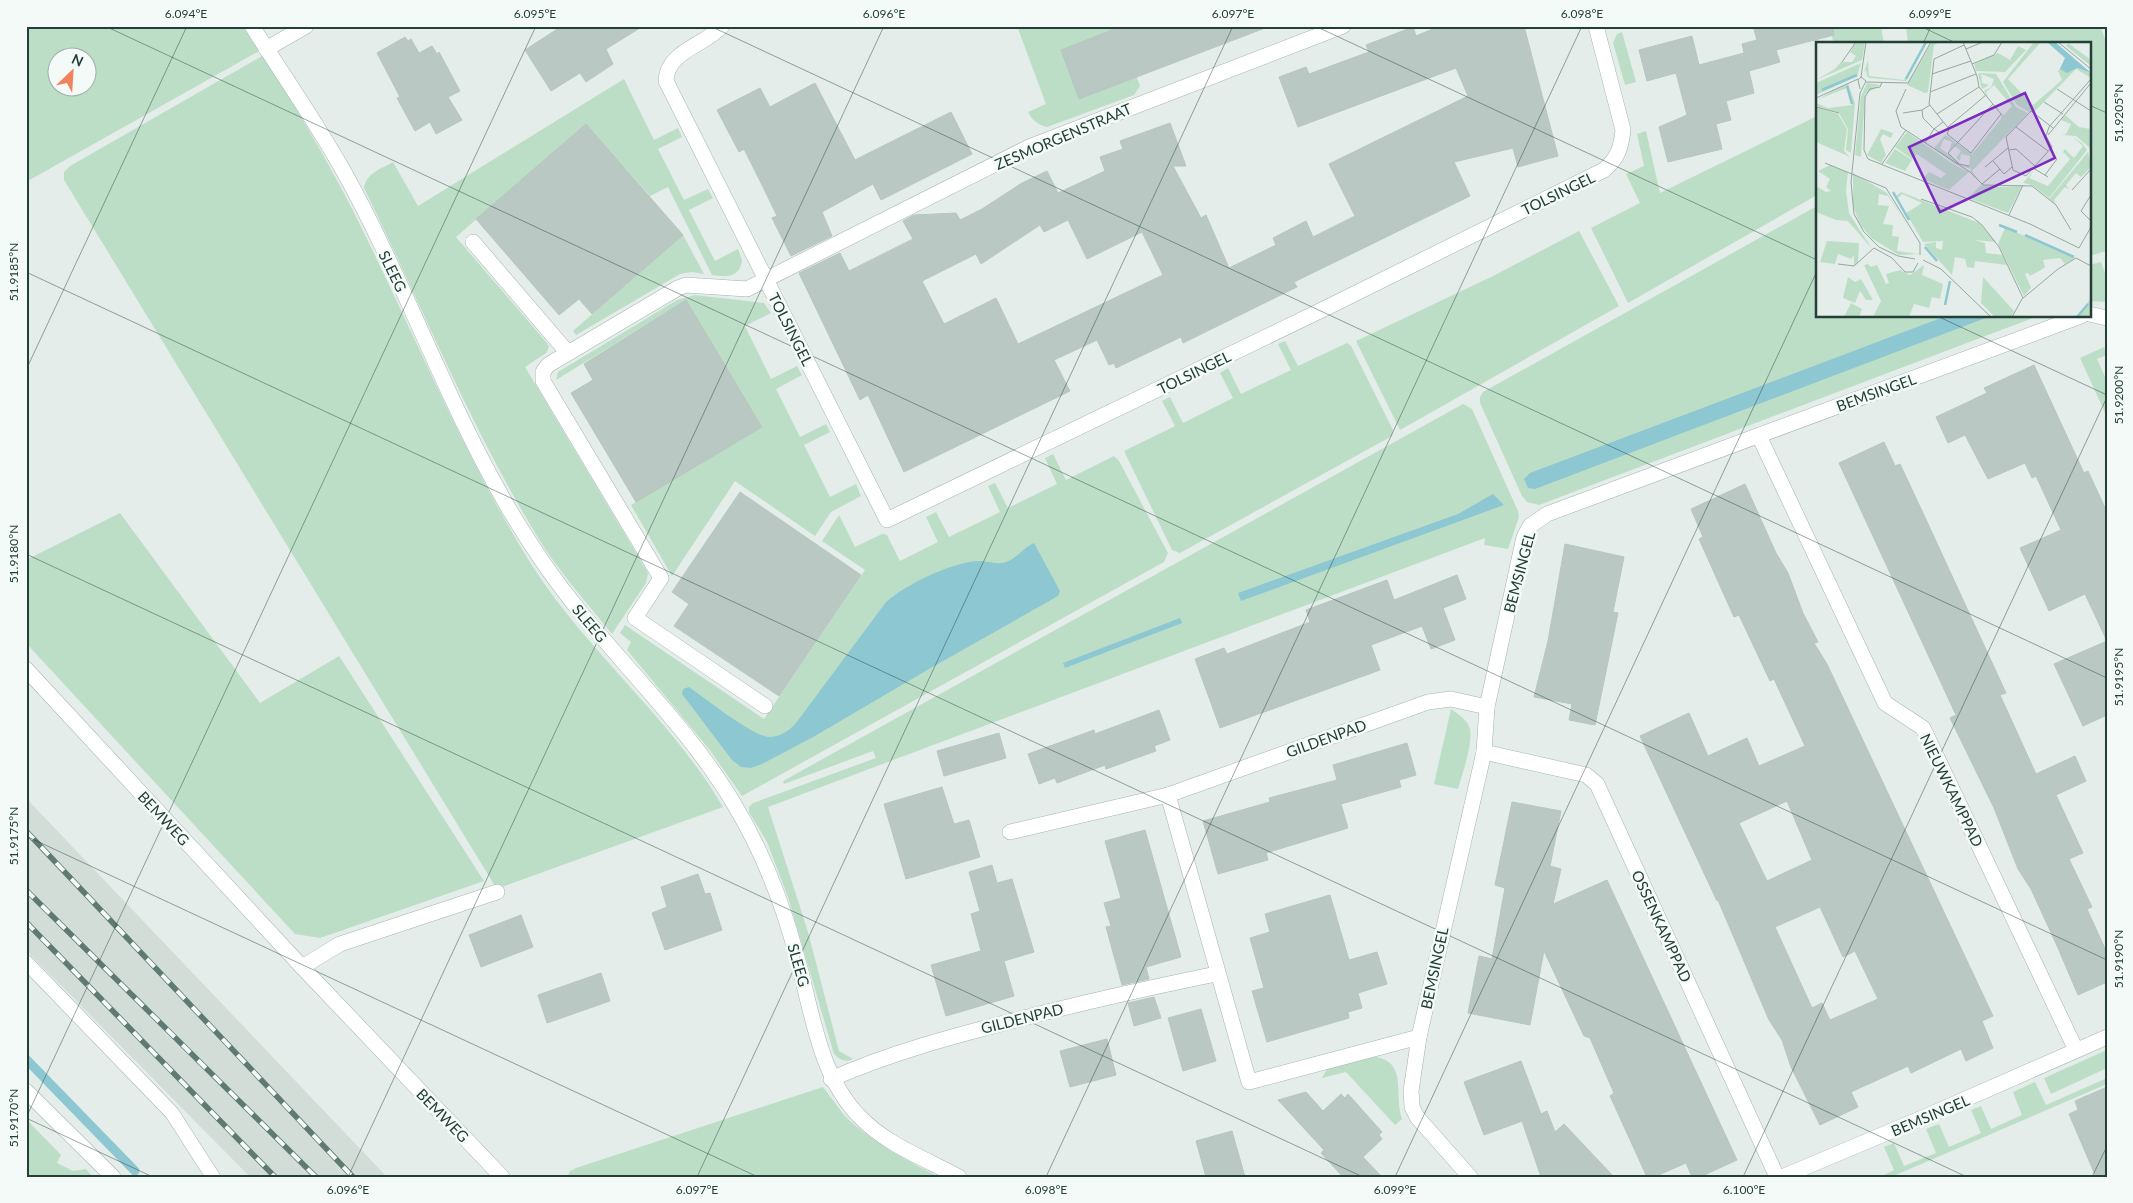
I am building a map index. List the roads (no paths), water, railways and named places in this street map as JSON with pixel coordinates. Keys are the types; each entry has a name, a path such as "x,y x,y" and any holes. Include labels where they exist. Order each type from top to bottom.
{"street":[{"name":"SLEEG","path":"252,26 344,172 471,437 510,511 542,562 577,608 692,744 720,781 740,813 756,843 777,895 832,1079 845,1101 862,1120 879,1133 959,1177"},
{"path":"266,49 306,26"},
{"name":"TOLSINGEL","path":"722,26 672,61 666,70 666,81 888,520 1328,307 1604,170 1615,160 1621,147 1623,130 1598,27"},
{"name":"ZESMORGENSTRAAT","path":"766,280 1029,147 1343,26"},
{"path":"473,242 568,353"},
{"name":"TOLSINGEL","path":"765,706 635,618 661,578 543,381 543,372 548,365 678,288 686,285 738,290 747,289 766,280"},
{"path":"2090,314 2107,318"},
{"name":"BEMSINGEL","path":"1470,1177 1424,1128 1412,1107 1411,1091 1419,1037 1484,752 1487,707 1524,537 1530,526 1547,514 2076,318"},
{"name":"NIEUWKAMPPAD","path":"1759,436 1885,703 1923,728 2076,1050"},
{"name":"BEMWEG","path":"26,669 302,967 502,1177"},
{"name":"GILDENPAD","path":"1010,832 1168,795 1428,702 1451,699 1487,707"},
{"name":"OSSENKAMPPAD","path":"1484,752 1586,775 1597,784 1777,1177"},
{"path":"1168,795 1216,974 1249,1082 1419,1037"},
{"path":"302,967 340,944 498,892"},
{"name":"GILDENPAD","path":"832,1079 873,1061 950,1036 1111,995 1216,974"},
{"name":"BEMSINGEL","path":"1782,1177 1928,1116 2107,1037"},
{"path":"26,1091 113,1177"}],"lane":[{"path":"26,962 172,1113 214,1177"}],"water":[{"path":"1941,318 1986,318 1535,489 1528,488 1524,479 1530,473"},
{"path":"1493,494 1504,505 1241,601 1238,593 1458,514"},
{"path":"1034,543 1060,591 1058,596 815,736 762,764 751,768 741,767 732,760 682,694 683,689 689,687 729,716 761,735 773,737 781,735 796,723 886,602 894,595 929,576 955,565 978,561 1006,562"},
{"path":"1180,618 1182,623 1065,668 1063,663"}],"waterway":[{"path":"26,1059 135,1171"}],"railway":[{"path":"26,831 353,1177"},
{"path":"26,890 316,1177"},
{"path":"26,922 275,1177"}]}
